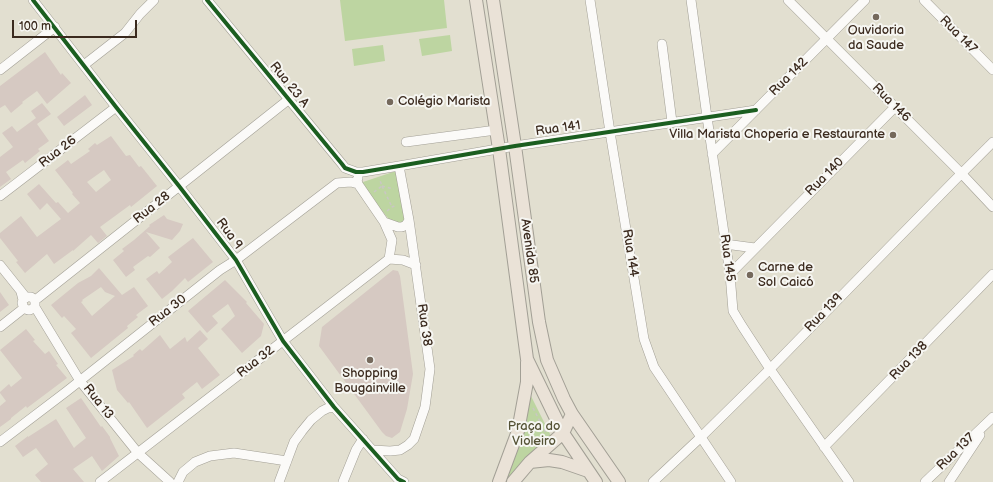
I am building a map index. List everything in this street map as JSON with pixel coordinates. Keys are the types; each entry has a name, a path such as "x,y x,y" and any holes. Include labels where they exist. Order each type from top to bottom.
{"main road":[{"name":"Avenida 85","path":"476,0 499,149 527,359 563,433 596,482"},
{"name":"Avenida 85","path":"493,0 539,322 547,360 572,414 619,482"},
{"path":"499,482 518,431 527,382 527,359"},
{"path":"513,482 530,462 563,433 572,414"},
{"path":"530,462 549,460 562,462 588,471"}],"street":[{"name":"Rua 9","path":"33,0 236,260 283,341 334,407 400,481"},
{"path":"84,65 125,33 140,14 154,0"},
{"name":"Rua 23 A","path":"207,0 345,168 356,172 363,172"},
{"name":"Rua 144","path":"590,0 644,339 654,367 731,482"},
{"name":"Rua 145","path":"691,0 730,274 733,311 770,368 849,482"},
{"name":"Rua 146","path":"788,0 895,106 993,207"},
{"name":"Rua 142","path":"712,154 865,0"},
{"name":"Rua 147","path":"924,0 993,70"},
{"path":"0,70 55,27"},
{"path":"662,44 672,122"},
{"name":"Rua 28","path":"0,327 288,100"},
{"name":"Rua 140","path":"730,274 895,106"},
{"name":"Rua 26","path":"0,196 116,107"},
{"name":"Rua 141","path":"363,172 514,146 756,110"},
{"path":"406,142 496,130"},
{"name":"Rua 139","path":"653,482 701,437 770,368 993,142"},
{"path":"337,183 340,177 342,164"},
{"name":"Rua 38","path":"373,450 400,450 414,439 425,408 430,369 416,265 399,166"},
{"path":"363,172 358,177 358,184 384,222 392,240 390,259 403,260 416,265"},
{"path":"337,183 351,182 358,184"},
{"name":"Rua 30","path":"0,442 80,381 220,270 236,260 337,183"},
{"path":"384,222 402,227 406,225 409,220"},
{"path":"725,244 755,248"},
{"name":"Rua 32","path":"100,482 390,259"},
{"name":"Rua 13","path":"0,265 29,303 80,381 138,454 170,482"},
{"name":"Rua 138","path":"824,447 993,274"},
{"path":"279,482 294,442 316,416 328,408 334,407"},
{"name":"Rua 137","path":"925,482 990,419"},
{"name":"Rua 137","path":"949,482 990,419"},
{"path":"343,482 356,450 363,439"},
{"path":"178,482 183,472 195,462 210,456 234,453 287,461"}],"path":[{"path":"379,176 392,207"},
{"path":"382,186 399,190"},
{"path":"371,195 382,186"},
{"path":"386,213 392,207 399,205"},
{"path":"533,408 549,440"}],"green space":[{"path":"340,0 444,0 447,28 345,41"},
{"path":"450,35 452,51 422,56 419,39"},
{"path":"383,45 385,61 354,66 352,49"},
{"path":"396,171 405,222 401,225 391,222 360,183"},
{"name":"Praça do Violeiro","path":"528,390 552,438 512,474 508,482 503,482"}],"building":[{"path":"45,52 61,75 62,73 71,83 47,104 37,91 22,102 23,103 11,113 5,105 0,108 0,86"},
{"path":"85,95 92,105 64,126 57,117"},
{"path":"42,103 51,114 37,124 49,141 38,149 40,151 25,163 23,160 6,172 11,179 0,187 0,157 13,147 2,133 12,126 17,132 36,118 31,111"},
{"path":"111,136 126,156 130,155 157,186 131,207 130,205 100,227 107,236 98,243 91,235 73,251 54,264 47,254 25,273 16,262 18,261 0,238 0,233 21,216 37,237 61,219 47,203 40,210 27,194 39,184 56,203 58,202 68,213 80,203 55,170 68,160 71,164 90,151 88,149 95,143 97,145","holes":["104,170 111,180 96,192 87,182"]},
{"path":"164,215 167,219 183,224 180,231 172,240 146,232 160,248 150,257 148,256 133,267 135,270 126,277 113,260 124,251 122,249 150,226 149,225"},
{"path":"193,238 213,262 188,282 185,278 162,299 146,279 157,271 159,274 172,262 168,257"},
{"path":"99,268 122,295 134,287 148,306 136,315 138,317 127,326 128,328 91,358 71,333 76,329 64,316 62,318 51,305 78,283 91,276","holes":["101,287 105,292 115,296 92,316 81,302 83,301 82,300"]},
{"name":"Shopping Bougainville","path":"393,270 398,271 400,276 413,374 407,409 400,432 392,438 386,436 382,432 319,346 322,327"},
{"path":"225,280 247,302 246,303 264,324 261,336 242,353 221,329 235,316 228,304 212,316 218,323 207,333 188,311"},
{"path":"0,292 9,305 0,312"},
{"path":"26,329 35,340 33,341 45,354 49,351 58,364 56,365 67,378 27,408 26,406 0,427 0,406 6,401 0,392 9,384 11,387 22,378 0,350"},
{"path":"200,330 208,339 198,348 220,375 202,389 197,382 182,394 185,398 147,428 129,402 128,403 117,390 112,370 134,356 133,355 140,349 142,351 160,335 170,349 185,337 187,342"},
{"path":"81,398 101,427 102,426 110,437 119,456 102,471 92,456 73,469 84,482 41,482 35,475 48,464 36,448 23,457 15,446 28,436 56,419 74,448 86,438 66,408"}],"cycle path":[{"path":"33,0 236,260 283,341 334,407 398,479 404,482"},
{"path":"207,0 345,168 356,172 515,146 756,110"}],"place":[{"name":"Ouvidoria da Saude","path":"876,17"},
{"name":"Colégio Marista","path":"390,102"},
{"name":"Villa Marista Choperia e Restaurante","path":"893,135"},
{"name":"Carne de Sol Caicó","path":"750,275"},
{"name":"Shopping Bougainville","path":"370,360"}]}
